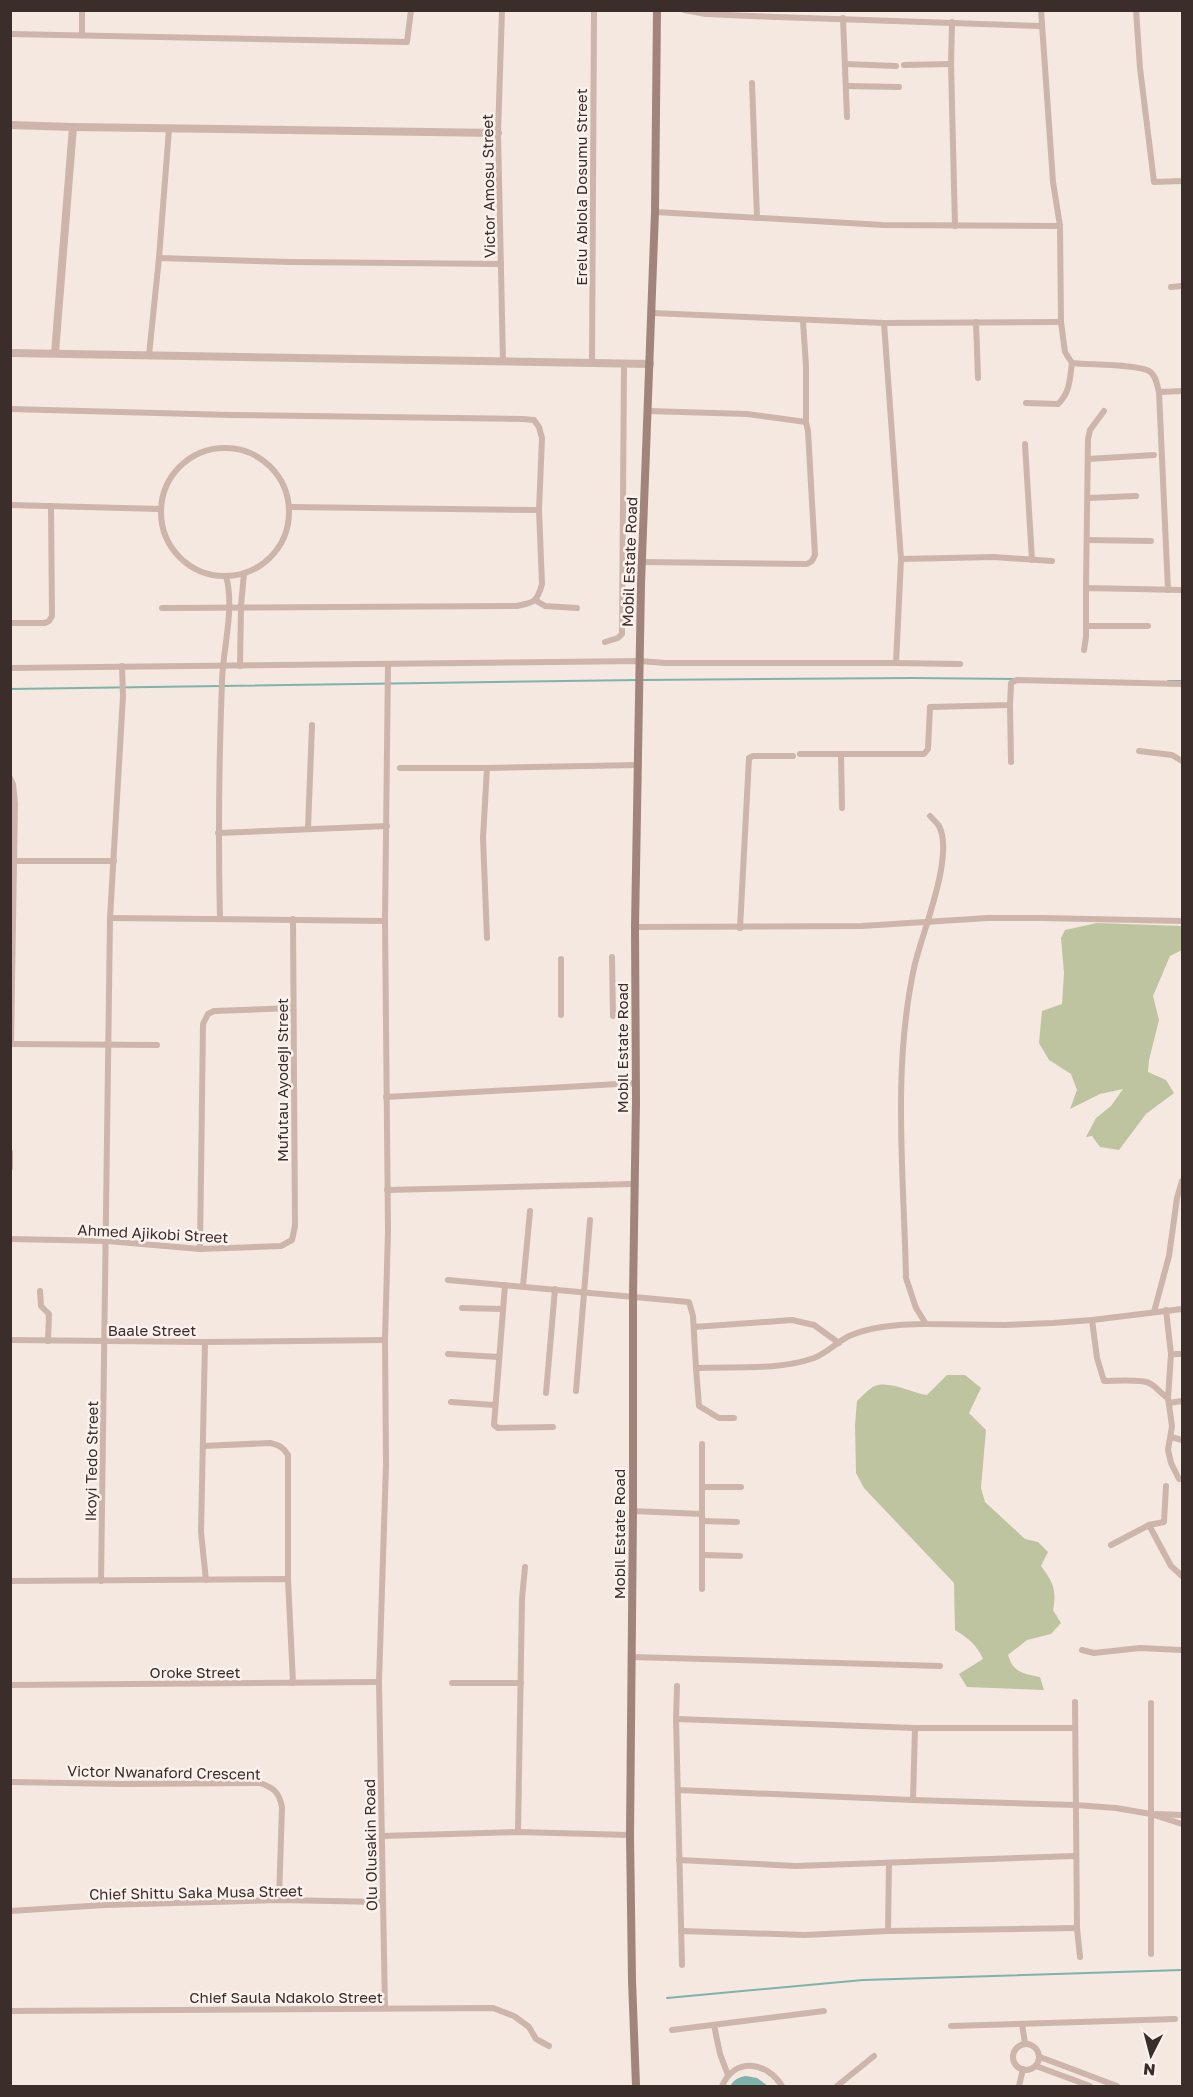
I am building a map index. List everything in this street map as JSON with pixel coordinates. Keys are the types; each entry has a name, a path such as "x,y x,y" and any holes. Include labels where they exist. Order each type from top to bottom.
{"main road":[{"name":"Mobil Estate Road","path":"636,2086 630,1835 636,1083 635,927 642,562 655,212 657,10"}],"street":[{"path":"82,10 82,36"},
{"path":"10,34 407,42 411,10"},
{"name":"Victor Amosu Street","path":"502,10 498,133 503,362"},
{"name":"Erelu Abiola Dosumu Street","path":"592,364 594,10"},
{"path":"684,10 706,14 751,13 1041,26"},
{"path":"1026,403 1058,404 1065,398 1072,363 1065,352 1061,322 1060,226 1053,182 1041,10"},
{"path":"1136,10 1140,68 1154,182 1182,181"},
{"path":"843,18 847,117"},
{"path":"952,22 955,226"},
{"path":"845,64 896,66"},
{"path":"904,64 951,64"},
{"path":"752,83 757,219"},
{"path":"846,86 899,87"},
{"path":"10,125 498,133"},
{"path":"55,353 73,127"},
{"path":"149,355 169,129"},
{"path":"655,212 757,219 955,226 1060,226"},
{"path":"159,258 501,264"},
{"path":"1171,287 1182,286"},
{"path":"652,313 884,323 1061,322"},
{"path":"642,562 807,564 812,561 815,555 806,422 803,321"},
{"path":"976,322 978,378"},
{"path":"884,323 901,559 896,663"},
{"path":"10,352 650,364"},
{"path":"1072,363 1139,368 1151,372 1156,380 1159,392 1168,590"},
{"path":"605,642 618,638 622,634 624,364"},
{"path":"1159,392 1182,391"},
{"path":"10,409 534,420 539,427 542,438 539,510 542,584 539,596 533,603 516,606 162,608"},
{"path":"648,411 747,414 806,422"},
{"path":"1084,650 1090,430 1104,411"},
{"path":"1025,444 1032,560"},
{"path":"223,447 255,454 273,468 285,486 290,507 288,527 281,545 268,560 244,573 226,576 200,571 183,561 170,546 162,528 160,509 165,488 176,470 192,456 212,448 223,447"},
{"path":"1088,459 1154,455"},
{"path":"1088,498 1136,496"},
{"path":"10,505 160,509"},
{"path":"10,623 45,623 52,616 51,506"},
{"path":"290,507 539,510"},
{"path":"1087,540 1151,541"},
{"path":"901,559 994,557 1052,561"},
{"path":"240,666 244,573"},
{"path":"220,919 218,833 222,682 228,607 226,576"},
{"path":"1086,588 1182,590"},
{"path":"535,600 545,606 577,608"},
{"path":"1086,626 1148,626"},
{"path":"10,668 640,661 960,663"},
{"name":"Olu Olusakin Road","path":"385,2008 379,1683 386,1465 385,921 388,665"},
{"name":"Ikoyi Tedo Street","path":"101,1581 110,918 123,696 122,666"},
{"path":"1011,762 1011,683 1017,680 1182,684"},
{"path":"800,754 924,754 928,749 929,709 932,705 1010,705"},
{"path":"308,829 312,725"},
{"path":"1139,752 1172,755 1182,761"},
{"path":"841,754 842,808"},
{"path":"740,928 749,758 753,756 793,756"},
{"path":"400,768 637,765"},
{"path":"487,768 483,838 487,938"},
{"path":"10,778 15,803 11,1044 158,1045"},
{"path":"926,1324 916,1308 906,1278 900,1083 914,970 943,857 939,825 930,816"},
{"path":"218,833 387,826"},
{"path":"14,861 114,861"},
{"path":"110,918 385,921"},
{"path":"635,927 862,926 1042,918 1182,921"},
{"name":"Mufutau Ayodeji Street","path":"292,1240 295,1226 293,920"},
{"path":"612,957 613,1016"},
{"path":"561,959 561,1015"},
{"path":"200,1249 203,1024 205,1018 214,1011 293,1008"},
{"path":"386,1097 636,1083"},
{"path":"10,1152 10,1168"},
{"path":"1155,1312 1182,1181"},
{"path":"387,1191 634,1184"},
{"path":"523,1286 530,1211"},
{"path":"576,1391 582,1291 590,1220"},
{"name":"Ahmed Ajikobi Street","path":"10,1239 107,1241 200,1249 281,1246 292,1240"},
{"path":"448,1280 689,1302 694,1327 699,1406 714,1416 734,1418"},
{"path":"506,1285 494,1425 498,1428 553,1427"},
{"path":"546,1393 555,1289"},
{"path":"40,1291 41,1306 49,1314 48,1341"},
{"path":"462,1308 503,1309"},
{"path":"696,1368 761,1367 793,1363 816,1358 849,1336 902,1324 1010,1325 1092,1320 1182,1309"},
{"path":"1166,1310 1171,1354 1168,1400 1172,1426 1168,1444 1169,1456 1179,1479"},
{"path":"694,1327 792,1320 814,1325 839,1343"},
{"path":"1092,1320 1097,1358 1104,1381 1144,1381 1151,1383 1168,1400 1182,1401"},
{"name":"Baale Street","path":"10,1340 205,1342 384,1340"},
{"path":"205,1342 201,1532 206,1580"},
{"path":"1171,1354 1182,1353"},
{"path":"448,1354 499,1357"},
{"path":"451,1402 494,1405"},
{"path":"1171,1437 1182,1440"},
{"path":"203,1446 270,1443 283,1447 288,1455 288,1580 293,1683"},
{"path":"702,1444 702,1589"},
{"path":"1111,1545 1149,1525 1164,1522 1166,1486"},
{"path":"702,1487 741,1487"},
{"path":"633,1511 737,1522"},
{"path":"1149,1525 1171,1566 1182,1576"},
{"path":"702,1555 740,1556"},
{"path":"518,1832 520,1683 525,1567"},
{"path":"10,1581 288,1580"},
{"path":"1082,1650 1094,1653 1140,1648 1182,1650"},
{"path":"632,1658 940,1666"},
{"name":"Oroke Street","path":"10,1685 379,1683"},
{"path":"452,1683 520,1683"},
{"path":"677,1686 682,1965"},
{"path":"1075,1702 1077,1928 1080,1957"},
{"path":"1151,1702 1151,1954"},
{"path":"676,1719 915,1728 1075,1728"},
{"path":"913,1800 915,1728"},
{"name":"Victor Nwanaford Crescent","path":"10,1782 123,1785 260,1783 273,1787 282,1807 279,1900"},
{"path":"678,1790 1075,1805 1116,1808 1150,1814 1182,1824"},
{"path":"1150,1814 1182,1815"},
{"path":"382,1836 518,1832 630,1835"},
{"path":"679,1860 796,1866 1076,1856"},
{"path":"888,1931 889,1863"},
{"name":"Chief Shittu Saka Musa Street","path":"10,1911 105,1905 279,1900 382,1902"},
{"path":"681,1931 805,1935 888,1931 1077,1928"},
{"name":"Chief Saula Ndakolo Street","path":"10,2011 493,2008 514,2016 529,2027 536,2039 549,2046"},
{"path":"672,2030 824,2011"},
{"path":"951,2026 1175,2019"},
{"path":"1022,2024 1025,2043"},
{"path":"714,2025 720,2054 728,2075"},
{"path":"1036,2066 1040,2057 1034,2045 1025,2043 1017,2047 1013,2056 1016,2064 1023,2069 1036,2066 1086,2086"},
{"path":"837,2086 874,2056"},
{"path":"1040,2057 1117,2086"},
{"path":"722,2086 734,2069 747,2066 765,2069 777,2078 782,2086"},
{"path":"1019,2086 1023,2069"}],"green space":[{"path":"1097,923 1182,926 1182,950 1170,956 1153,996 1159,1020 1148,1072 1166,1080 1174,1093 1146,1114 1119,1150 1100,1147 1092,1136 1086,1137 1096,1118 1111,1106 1123,1089 1100,1094 1070,1109 1077,1090 1071,1074 1049,1060 1039,1043 1042,1011 1062,1004 1064,973 1061,938 1065,930"},
{"path":"947,1375 965,1375 981,1388 969,1413 986,1430 981,1488 985,1502 1025,1539 1038,1542 1048,1552 1041,1566 1053,1586 1053,1610 1061,1623 1051,1634 1027,1640 1008,1655 1016,1669 1040,1677 1044,1690 967,1687 959,1674 983,1659 972,1642 955,1630 954,1583 864,1488 856,1473 857,1401 870,1389 881,1385 927,1395"}],"water":[{"path":"746,2076 757,2078 768,2086 730,2086 737,2079"}],"waterway":[{"path":"643,680 1016,679"},
{"path":"10,689 638,680"},
{"path":"1168,681 1182,681"},
{"path":"667,1998 863,1980 1182,1970"}]}
